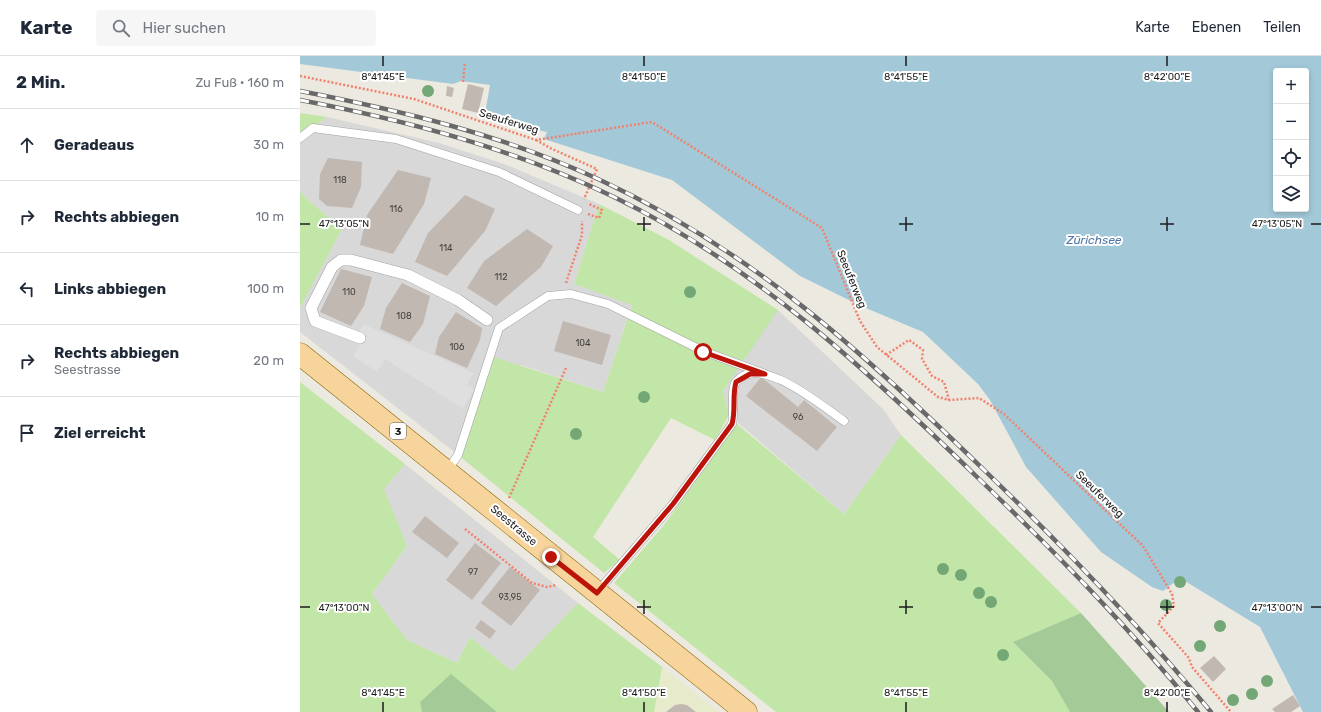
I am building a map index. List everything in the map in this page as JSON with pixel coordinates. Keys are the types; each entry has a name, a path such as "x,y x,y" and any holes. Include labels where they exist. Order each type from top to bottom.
{"main road":[{"name":"Seestrasse","path":"300,354 499,512 597,593 746,712"}],"street":[{"path":"360,338 315,321 311,308 332,267 341,260 352,260 408,276 458,300 487,320"}],"lane":[{"path":"300,138 313,128 396,139 500,172 578,210"},
{"path":"447,471 458,455 499,328 548,296 571,294 608,304 703,352 787,383 844,421"},
{"path":"597,593 673,504 732,424 734,416 733,391 736,382 750,374 765,374"}],"path":[{"path":"463,82 465,62"},
{"name":"Seeuferweg","path":"300,76 414,99 536,140 652,122 822,228 860,320 877,347 938,397 949,400 979,398 1004,414 1143,546 1172,594 1174,606 1158,622 1188,658 1192,667 1231,712"},
{"path":"536,140 552,149 597,169 585,197"},
{"path":"562,295 582,235 582,216 578,210"},
{"path":"886,355 909,340 914,343 923,350 922,359 932,376 944,382 949,400"},
{"path":"499,512 508,502 566,368"},
{"path":"465,529 532,583 548,587 562,583"}],"shaded area":[{"path":"327,117 439,143 507,165 599,204 574,284 632,304 603,392 521,365 458,455 300,332 300,308 342,229 307,199 300,191 300,138"},
{"path":"778,310 883,409 901,435 844,514 729,415 723,392 735,371"},
{"path":"363,324 473,373 467,385 474,389 463,409 385,359 377,372 353,356 360,345 360,330"},
{"path":"405,464 578,603 512,671 470,637 457,663 407,640 372,594 407,546 383,489"}],"green space":[{"path":"300,113 327,117 300,138"},
{"path":"300,191 307,199 342,229 300,308"},
{"path":"599,204 669,240 778,310 723,391 729,415 715,440 671,418 593,537 620,560 604,573 458,455 490,356 603,392 632,305 574,284"},
{"path":"300,382 405,464 384,489 407,546 372,594 407,640 457,663 470,637 512,671 578,603 662,667 654,712 497,712 451,675 420,702 422,712 300,712"},
{"path":"737,424 844,514 901,435 1081,613 1013,642 1052,681 1070,712 776,712 614,583 664,525"},
{"path":"1081,613 1169,712 1070,712 1052,681 1013,642"},
{"path":"662,667 719,712 654,712"},
{"path":"451,674 497,712 422,712 420,702"}],"water":[{"name":"Zürichsee","path":"300,56 1321,56 1321,712 1303,712 1260,627 1180,578 1163,591 1152,587 1101,552 1026,467 990,400 978,384 923,332 861,306 800,276 672,180 544,139 547,132 484,119 490,85 461,81 453,84 300,64"}],"building":[{"path":"468,84 484,88 478,113 462,109"},
{"path":"447,86 454,88 452,97 446,96"},
{"path":"328,158 362,162 361,187 352,208 327,206 319,199 320,174"},
{"path":"398,170 431,178 424,204 393,254 360,245 367,215"},
{"path":"465,195 495,209 485,231 447,276 415,262 428,233"},
{"path":"527,229 553,246 541,267 496,306 467,288 484,261"},
{"path":"341,269 372,277 364,306 351,326 320,312"},
{"path":"402,283 430,296 423,324 410,342 380,329 386,308"},
{"path":"456,312 482,328 480,340 467,368 435,354 439,337"},
{"path":"563,321 611,335 602,365 554,351"},
{"path":"761,377 798,407 804,400 837,427 817,451 746,396"},
{"path":"425,516 459,543 447,558 412,532"},
{"path":"475,543 501,563 472,600 446,580"},
{"path":"510,567 540,590 511,626 481,603"},
{"path":"481,620 496,631 490,639 475,628"},
{"path":"1214,656 1226,669 1213,682 1200,668"},
{"path":"1293,695 1300,706 1291,712 1275,712 1272,709"},
{"path":"675,705 687,705 696,712 666,712"}],"railway":[{"path":"300,91 377,107 452,126 489,137 562,163 598,179 653,207 706,238 755,271 849,344 938,425 1042,527 1100,587 1157,648 1211,712"},
{"path":"300,100 421,127 460,138 538,165 614,197 665,224 714,254 761,287 806,322 850,359 935,436 1091,591 1146,650 1198,712"}],"route":[{"path":"551,557 597,593 673,504 732,424 734,416 733,391 736,382 744,376 750,374 765,374 703,352"}]}
